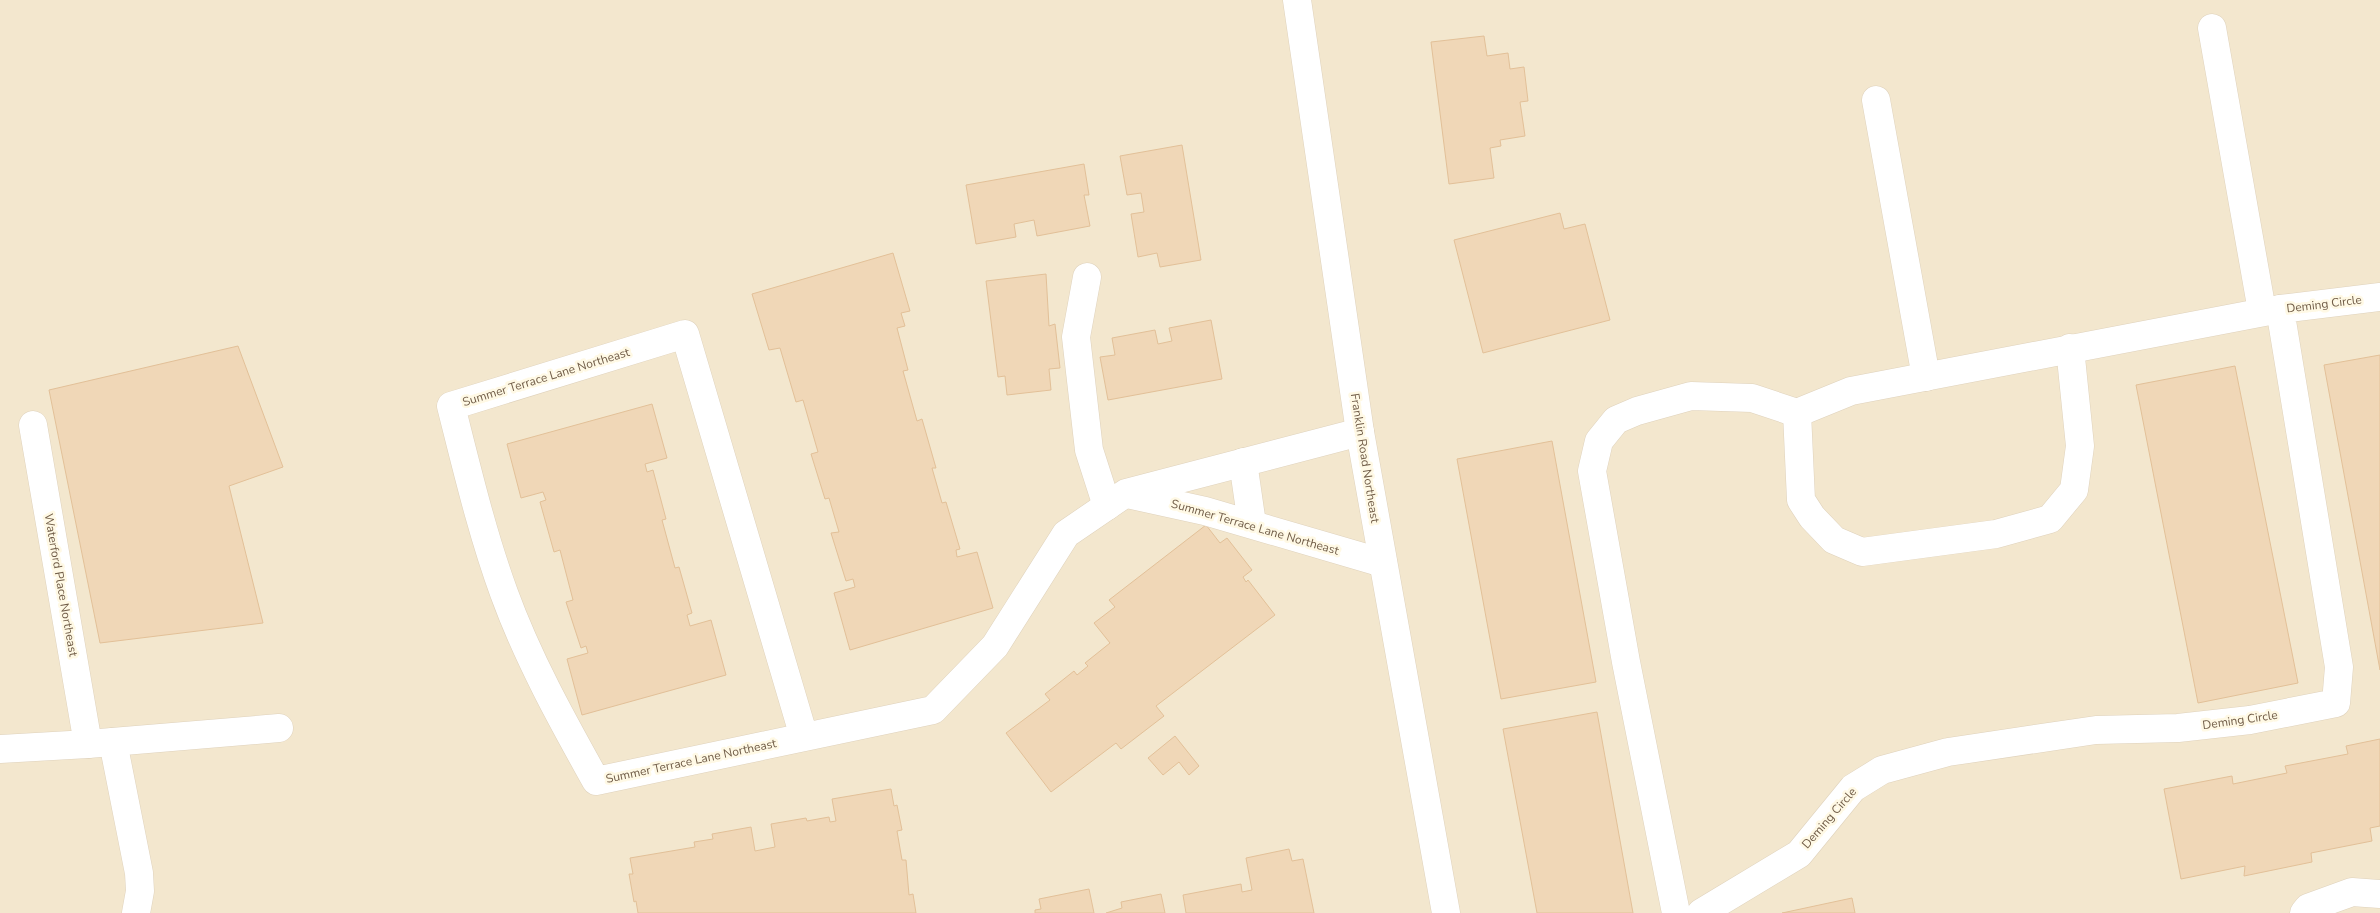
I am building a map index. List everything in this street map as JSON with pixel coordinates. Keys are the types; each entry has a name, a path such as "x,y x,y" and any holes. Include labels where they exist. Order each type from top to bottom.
{"street":[{"name":"Franklin Road Northeast","path":"1297,0 1360,432 1446,913"},
{"path":"1676,913 1626,662 1592,471 1599,441 1616,420 1637,410 1691,396 1752,398 1797,413 1851,391 2271,310 2212,28"},
{"path":"1876,100 1926,377"},
{"path":"1086,278 1076,337 1090,450 1116,499"},
{"name":"Deming Circle","path":"1701,913 1799,854 1853,788 1882,770 1948,752 2096,730 2178,728 2250,720 2336,702 2340,667 2271,310 2380,297"},
{"name":"Summer Terrace Lane Northeast","path":"804,737 685,334 452,406 469,475 504,593 541,681 596,781 933,710 995,646 1066,534 1116,499 1243,462 1360,432"},
{"path":"1797,413 1801,500 1812,517 1834,540 1862,552 1996,534 2050,519 2074,490 2080,446 2070,348"},
{"name":"Waterford Place Northeast","path":"34,425 100,743 139,873 140,891 136,913"},
{"path":"1243,462 1252,524"},
{"name":"Summer Terrace Lane Northeast","path":"1116,499 1189,507 1383,563"},
{"path":"0,749 100,743 279,728"},
{"path":"2304,913 2308,908 2352,892 2380,894"}],"shaded area":[{"path":"0,0 2380,0 2380,913 0,913"}],"building":[{"path":"1484,36 1487,56 1508,53 1510,69 1524,67 1528,101 1520,102 1525,136 1500,140 1501,146 1490,148 1494,178 1449,184 1431,42"},
{"path":"1182,145 1201,260 1160,267 1157,253 1138,257 1131,214 1144,212 1141,193 1127,195 1120,156"},
{"path":"1084,164 1089,195 1084,195 1090,226 1037,236 1034,220 1014,224 1016,237 976,244 966,185"},
{"path":"1560,213 1564,229 1585,224 1610,320 1483,353 1454,240"},
{"path":"893,253 910,311 901,313 905,326 897,328 908,370 903,371 917,421 922,419 936,468 932,468 942,503 946,502 960,549 956,550 957,557 977,552 993,608 850,650 834,593 855,587 853,579 846,581 831,533 839,532 829,498 825,499 811,454 818,452 803,400 796,402 780,348 769,350 752,294"},
{"path":"1046,274 1049,326 1055,324 1060,368 1049,369 1051,390 1007,395 1005,376 998,377 986,281"},
{"path":"1211,320 1222,379 1108,400 1100,357 1115,355 1112,338 1155,330 1158,344 1172,341 1169,328"},
{"path":"238,346 283,467 229,486 263,623 100,643 49,390"},
{"path":"2380,355 2380,670 2324,365"},
{"path":"2235,366 2298,683 2198,703 2136,385"},
{"path":"652,404 667,458 645,464 647,472 653,470 666,519 662,520 675,568 679,567 692,613 687,615 690,626 711,620 726,675 582,715 567,659 588,653 586,646 581,648 566,602 573,600 560,550 554,552 540,502 546,500 543,492 521,498 507,444"},
{"path":"1552,441 1596,682 1501,699 1457,459"},
{"path":"1206,525 1220,543 1227,538 1252,570 1243,577 1246,582 1248,580 1275,615 1156,706 1164,716 1121,749 1116,743 1051,792 1006,733 1050,700 1045,694 1074,671 1077,675 1088,666 1085,663 1110,643 1094,623 1115,607 1109,600"},
{"path":"1597,712 1633,913 1537,913 1503,729"},
{"path":"1175,736 1199,766 1189,775 1179,762 1163,775 1148,758"},
{"path":"2380,739 2380,826 2370,828 2372,841 2311,853 2312,862 2244,876 2245,866 2181,879 2164,789 2232,776 2233,784 2287,773 2285,766 2348,754 2346,746"},
{"path":"891,789 894,806 897,805 902,830 897,831 902,860 906,860 909,895 913,894 916,913 638,913 629,874 633,874 630,858 695,847 694,842 713,839 712,834 751,827 755,851 775,847 771,824 806,818 807,821 829,817 830,822 836,821 832,799"},
{"path":"1289,849 1292,861 1303,859 1314,913 1186,913 1183,895 1241,884 1242,892 1252,890 1246,858"},
{"path":"1089,889 1094,913 1035,913 1035,910 1041,909 1039,899"},
{"path":"1161,894 1165,913 1106,913 1122,908 1121,902"},
{"path":"1852,898 1855,913 1782,913"}]}
